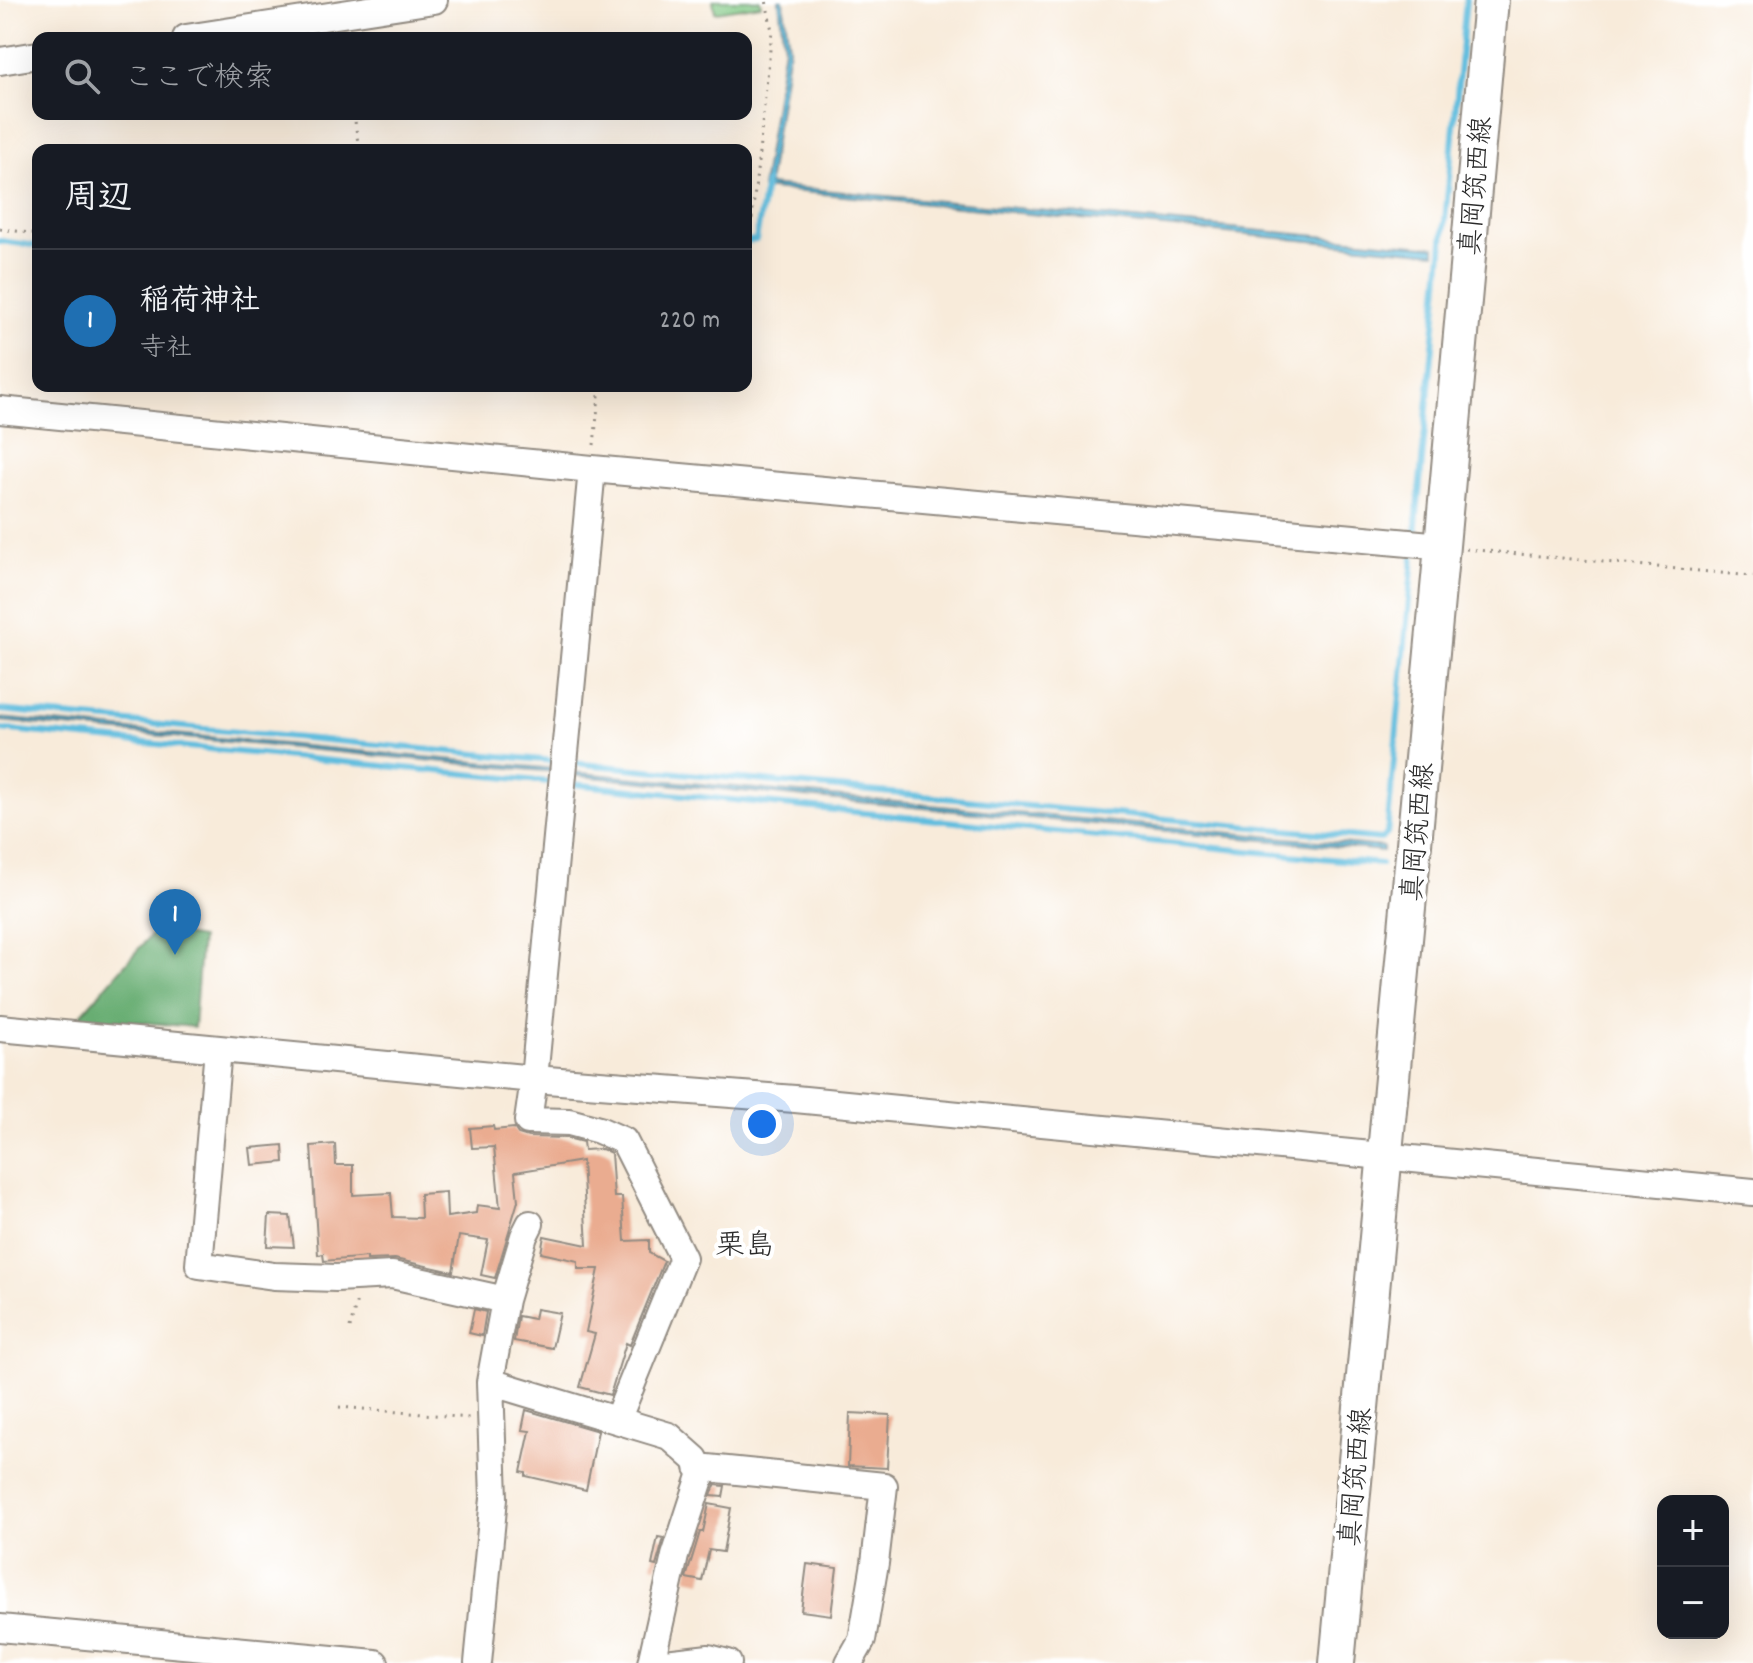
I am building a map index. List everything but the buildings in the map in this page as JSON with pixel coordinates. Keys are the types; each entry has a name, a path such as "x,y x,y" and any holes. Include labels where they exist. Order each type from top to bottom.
{"main road":[{"name":"真岡筑西線","path":"1337,1663 1491,0"}],"street":[{"path":"217,32 339,8 434,0"},
{"path":"0,61 32,56"},
{"path":"0,410 592,469 1442,546"},
{"path":"592,469 528,1121 569,1122 624,1141 683,1258 617,1420"},
{"path":"0,1028 534,1079 795,1099 1753,1192"},
{"path":"218,1049 199,1265 274,1276 392,1275 505,1300"},
{"path":"478,1663 494,1498 490,1382 505,1300 530,1224"},
{"path":"490,1382 669,1436 695,1459 702,1473 675,1556 651,1663"},
{"path":"698,1467 884,1486 862,1640 849,1663"},
{"path":"0,1628 375,1663"},
{"path":"665,1663 709,1658 728,1663"}],"path":[{"path":"752,218 772,31 766,0"},
{"path":"355,120 358,144"},
{"path":"0,229 32,233"},
{"path":"592,469 599,392"},
{"path":"1442,546 1753,576"},
{"path":"350,1328 357,1300 358,1277"},
{"path":"339,1407 491,1420"}],"green space":[{"path":"713,0 760,0 761,5 715,12"},
{"path":"155,930 201,938 194,1027 79,1017"}],"water":[{"path":"779,0 783,0 789,48 768,185 1435,247 1435,253 762,188 784,47"},
{"path":"0,718 555,769 555,772 0,721"},
{"path":"571,772 1383,847 1383,851 571,775"}],"waterway":[{"path":"1415,535 1466,0"},
{"path":"752,240 756,240 766,182"},
{"path":"0,241 32,245"},
{"path":"572,763 1381,839 1387,834 1413,557"},
{"path":"0,710 553,761"},
{"path":"0,729 550,782"},
{"path":"572,784 1381,864"}],"place":[{"name":"稲荷神社","path":"175,955"}],"district":[{"name":"栗島","path":"745,1244"}]}
